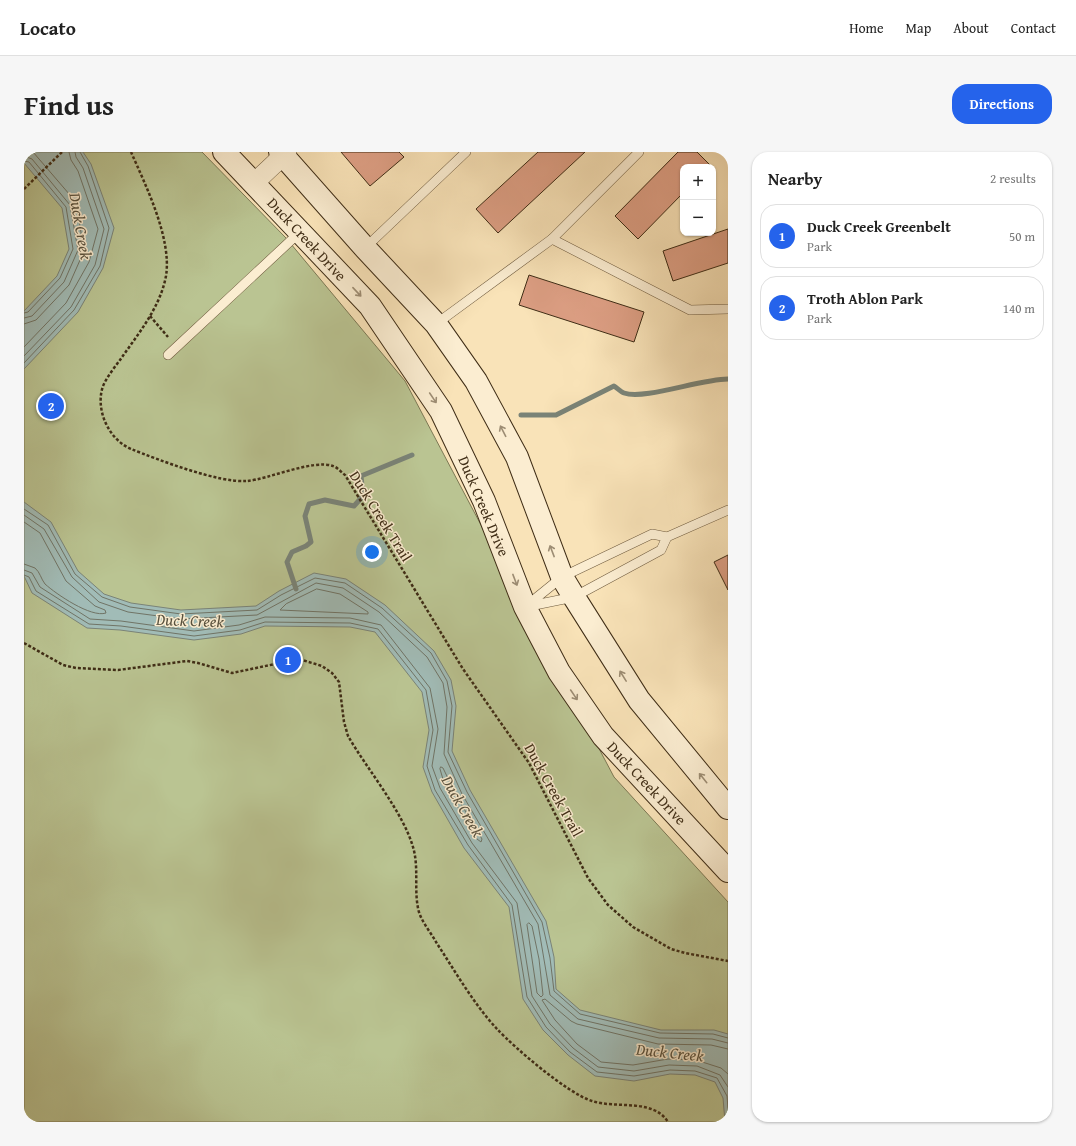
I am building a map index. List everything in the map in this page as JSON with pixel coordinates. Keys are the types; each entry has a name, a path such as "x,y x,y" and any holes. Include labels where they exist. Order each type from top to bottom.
{"main road":[{"name":"Duck Creek Drive","path":"224,152 301,231 370,306 442,410 484,501 525,607 559,672 603,736 728,871"},
{"path":"283,153 365,248 436,324 476,381 517,457 562,577 639,700 728,808"}],"street":[{"path":"254,183 283,153"}],"lane":[{"path":"365,248 466,152"},
{"path":"436,324 552,238 639,152"},
{"path":"168,355 301,231"},
{"path":"552,238 690,310 728,309"},
{"path":"525,607 562,577 652,534 667,537 728,510"},
{"path":"525,607 574,597 661,550 667,537"}],"path":[{"path":"24,189 62,152"},
{"name":"Duck Creek Trail","path":"132,152 149,192 158,219 163,239 166,275 162,292 150,316 104,385 100,399 103,417 111,432 128,447 160,461 227,480 246,481 319,464 333,466 345,475 463,669 529,763 588,878 608,905 633,926 671,949 728,961"},
{"path":"150,316 177,347"},
{"path":"24,644 63,665 104,671 187,661 232,673 299,659 322,666 332,673 339,682 344,722 348,736 396,812 413,847 416,861 416,897 422,918 484,1014 512,1044 565,1086 584,1098 603,1103 649,1108 660,1113 668,1122"}],"green space":[{"path":"24,152 202,152 286,238 405,381 614,777 728,902 728,1122 24,1122"}],"water":[{"name":"Duck Creek","path":"24,152 83,152 91,164 114,228 103,268 78,312 24,369 24,311 57,276 69,249 62,208 24,163"},
{"name":"Duck Creek","path":"24,502 51,522 78,571 104,594 131,603 181,610 256,606 279,591 314,573 346,579 385,605 434,651 451,680 456,706 452,751 470,790 546,921 554,957 556,989 580,1010 661,1030 714,1030 728,1034 728,1122 725,1122 723,1098 715,1082 695,1075 670,1074 634,1081 595,1076 568,1055 543,1030 523,999 509,907 464,848 432,792 423,767 429,730 422,692 375,632 350,627 265,626 241,634 194,640 120,630 87,628 32,593 24,576"}],"building":[{"path":"341,152 399,152 404,157 370,186"},
{"path":"538,152 585,152 498,233 476,209"},
{"path":"678,152 697,152 709,164 680,164 680,196 638,239 615,216"},
{"path":"728,229 728,263 673,281 663,251 707,236 716,236 716,233"},
{"path":"529,275 644,312 634,342 519,305"},
{"path":"728,555 728,590 714,562"}],"waterway":[{"path":"521,415 556,415 614,386 624,393 645,394 703,382 728,379"},
{"path":"296,589 287,562 292,552 306,546 311,542 305,516 309,504 325,500 354,506 363,496 361,476 412,455"}],"place":[{"name":"Troth Ablon Park","path":"51,406"},
{"name":"Duck Creek Greenbelt","path":"288,660"}]}
